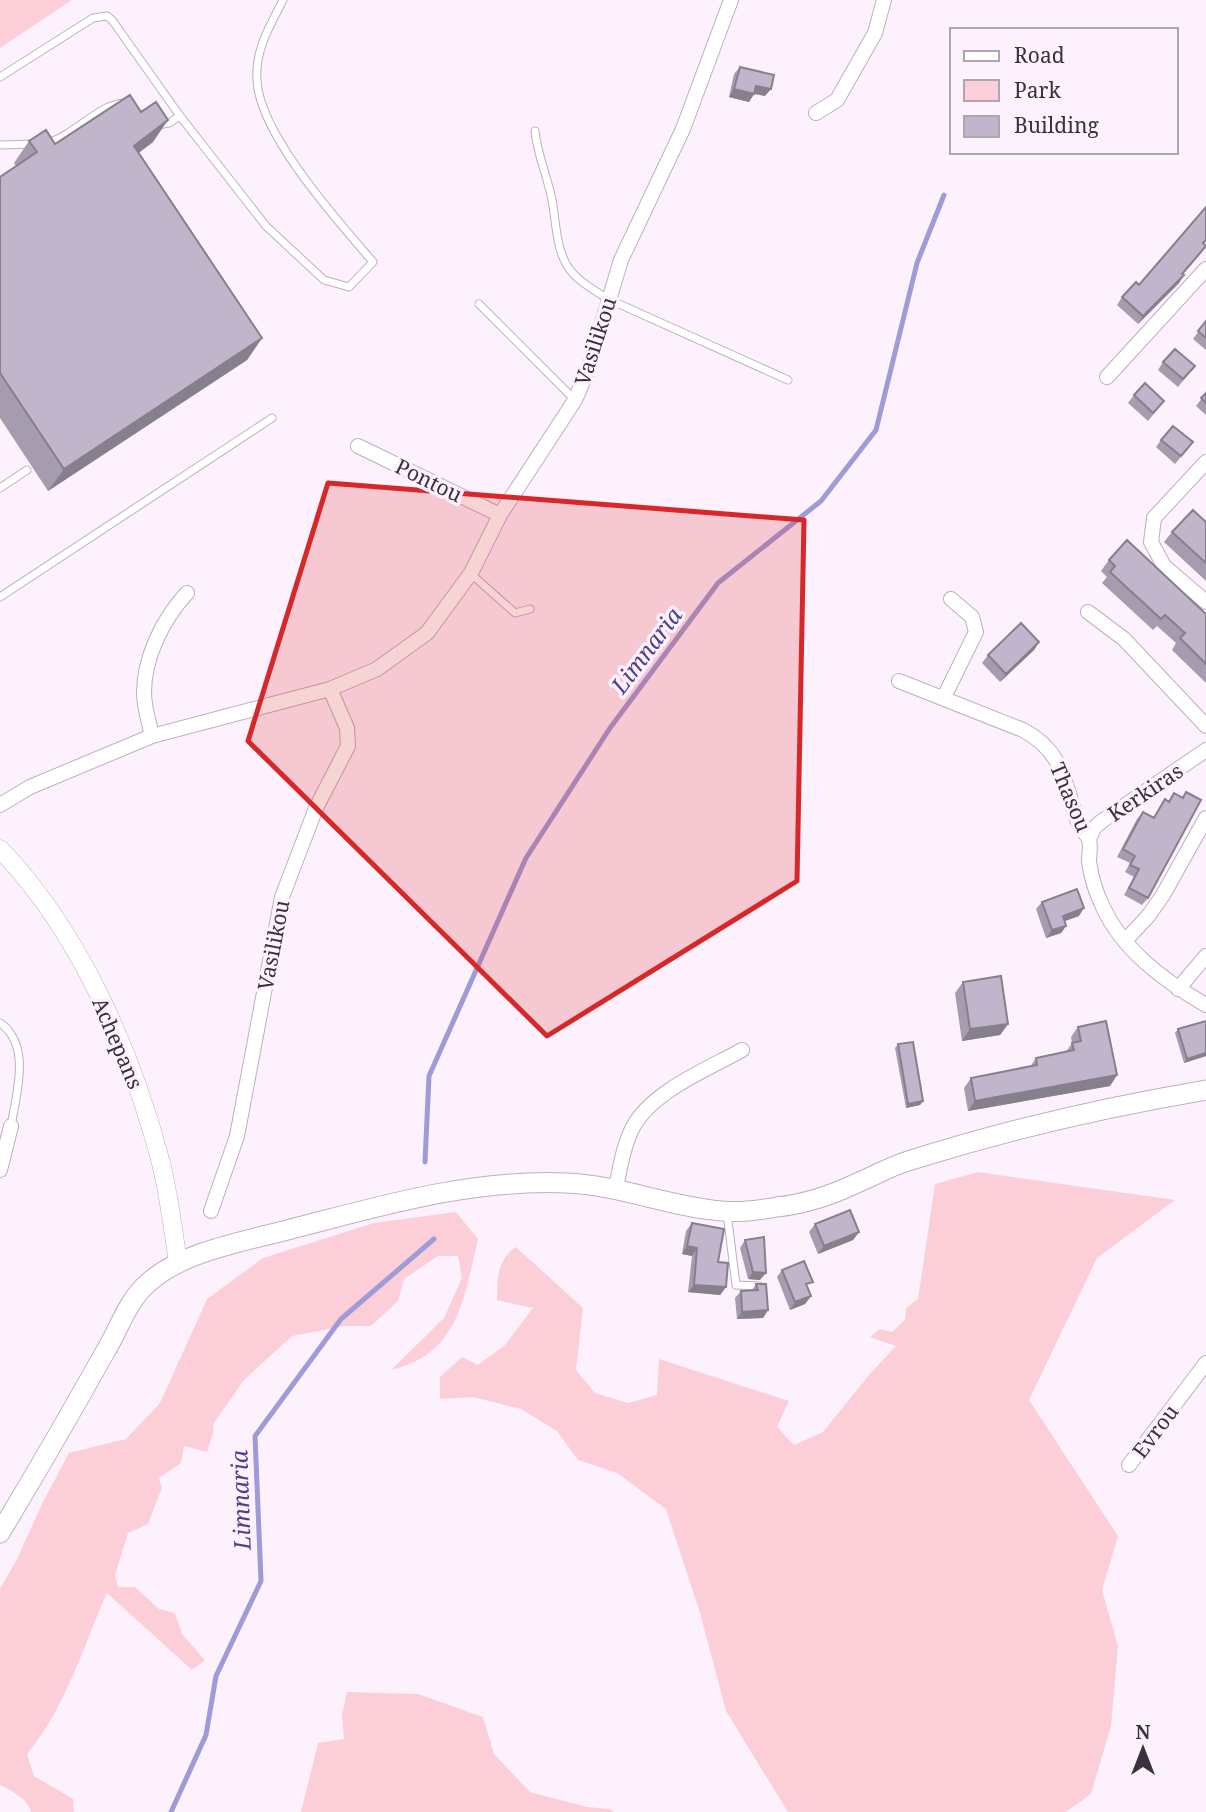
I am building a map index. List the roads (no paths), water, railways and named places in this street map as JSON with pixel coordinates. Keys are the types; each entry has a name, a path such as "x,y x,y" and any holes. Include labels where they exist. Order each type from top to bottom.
{"main road":[{"path":"0,1533 110,1344 130,1302 149,1281 178,1262 233,1244 437,1192 504,1184 564,1183 615,1188 696,1208 727,1212 782,1207 806,1202 902,1163 964,1143 1086,1112 1206,1090"}],"street":[{"name":"Vasilikou","path":"0,805 30,787 152,736 330,690 377,669 427,633 471,573 500,515 575,400 588,370 621,260 683,129 731,0"},
{"path":"816,113 837,100 875,33 884,0"},
{"path":"1107,377 1206,269"},
{"name":"Pontou","path":"358,446 500,515"},
{"path":"1206,461 1154,518 1151,542 1164,566 1206,602"},
{"path":"152,736 144,694 145,677 164,622 187,593"},
{"path":"944,697 976,632 972,617 951,599"},
{"path":"1088,612 1124,639 1206,726"},
{"name":"Thasou","path":"899,681 1023,730 1039,739 1051,751 1064,775 1078,822 1090,839 1089,860 1104,911 1125,941 1178,989 1206,1005"},
{"name":"Vasilikou","path":"211,1211 237,1136 282,897 316,808 348,746 347,728 330,690"},
{"name":"Kerkiras","path":"1090,839 1094,828 1102,821 1206,750"},
{"path":"1125,941 1163,895 1206,818"},
{"name":"Achepans","path":"0,849 37,893 64,933 102,1000 124,1051 143,1102 161,1166 178,1262"},
{"path":"1178,989 1206,956"},
{"path":"615,1188 625,1147 633,1127 644,1112 681,1083 742,1050"},
{"path":"0,1170 11,1126"},
{"name":"Evrou","path":"1129,1465 1206,1363"}],"lane":[{"path":"0,78 83,23 101,15 107,16 113,20 180,116 267,226 324,280 349,287 373,262 298,170 259,98 258,58 263,39 284,0"},
{"path":"0,145 52,142 113,105 125,103 135,107"},
{"path":"149,120 162,126 180,116"},
{"path":"535,131 551,194 558,242 567,265 582,282 608,299 788,380"},
{"path":"479,304 575,400"},
{"path":"0,597 272,418"},
{"path":"0,488 27,470"},
{"path":"471,573 515,613 530,609"},
{"path":"0,1023 5,1026 17,1047 20,1069 11,1126"},
{"path":"727,1212 736,1285 759,1286"}],"waterway":[{"name":"Limnaria","path":"425,1162 429,1076 526,858 610,728 718,583 821,501 876,430 917,263 944,195"},
{"name":"Limnaria","path":"171,1812 206,1735 216,1676 261,1581 255,1436 341,1319 434,1239"}]}
